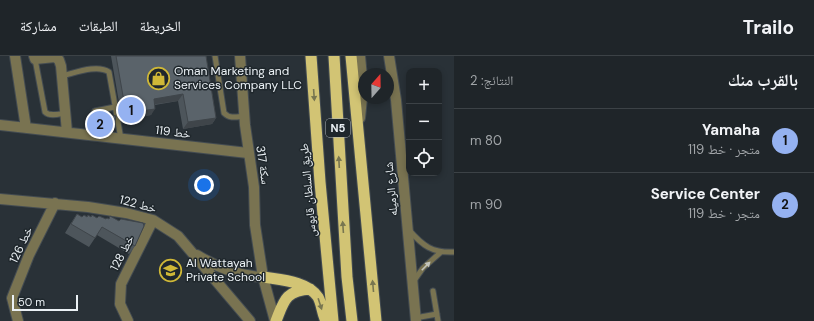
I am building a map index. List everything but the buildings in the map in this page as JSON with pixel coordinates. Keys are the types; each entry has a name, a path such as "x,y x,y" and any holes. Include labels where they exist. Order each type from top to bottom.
{"highway":[{"name":"طريق السلطان قابوس","path":"311,56 321,200 333,321"},
{"name":"N5","path":"334,56 345,253 352,321"},
{"path":"351,56 376,321"},
{"path":"263,277 300,284 311,289 319,298 326,321"},
{"path":"276,321 285,300 292,293 298,290 311,289"}],"street":[{"path":"15,56 26,128"},
{"name":"سكة 317","path":"240,56 244,116 248,154 254,188 256,225 263,277 276,321"},
{"path":"358,132 363,88 360,56"},
{"name":"شارع الرميله","path":"389,56 396,100 416,319"},
{"path":"35,58 55,57 59,60 62,76 67,132"},
{"name":"خط 119","path":"0,125 248,154"},
{"name":"خط 122","path":"0,199 56,203 126,213 153,220 178,236 250,321"},
{"name":"خط 126","path":"18,321 12,298 29,255 56,203"},
{"name":"خط 128","path":"128,321 120,304 121,284 153,220"},
{"path":"189,250 214,265 247,276 263,277"}],"lane":[{"path":"215,56 224,113 228,117 232,118 244,116"},
{"path":"35,58 45,112 50,115 65,113"},
{"path":"62,76 93,69 105,69 109,72 121,139"},
{"path":"95,111 115,107"},
{"path":"408,229 417,239 429,248 441,252 454,252"},
{"path":"413,282 423,268 441,252"},
{"path":"434,291 438,321"},
{"path":"416,319 437,314"}],"place":[{"name":"Oman Marketing and Services Company LLC","path":"159,78"},
{"name":"Yamaha","path":"131,110"},
{"name":"Service Center","path":"100,124"},
{"name":"Al Wattayah Private School","path":"171,270"}]}
